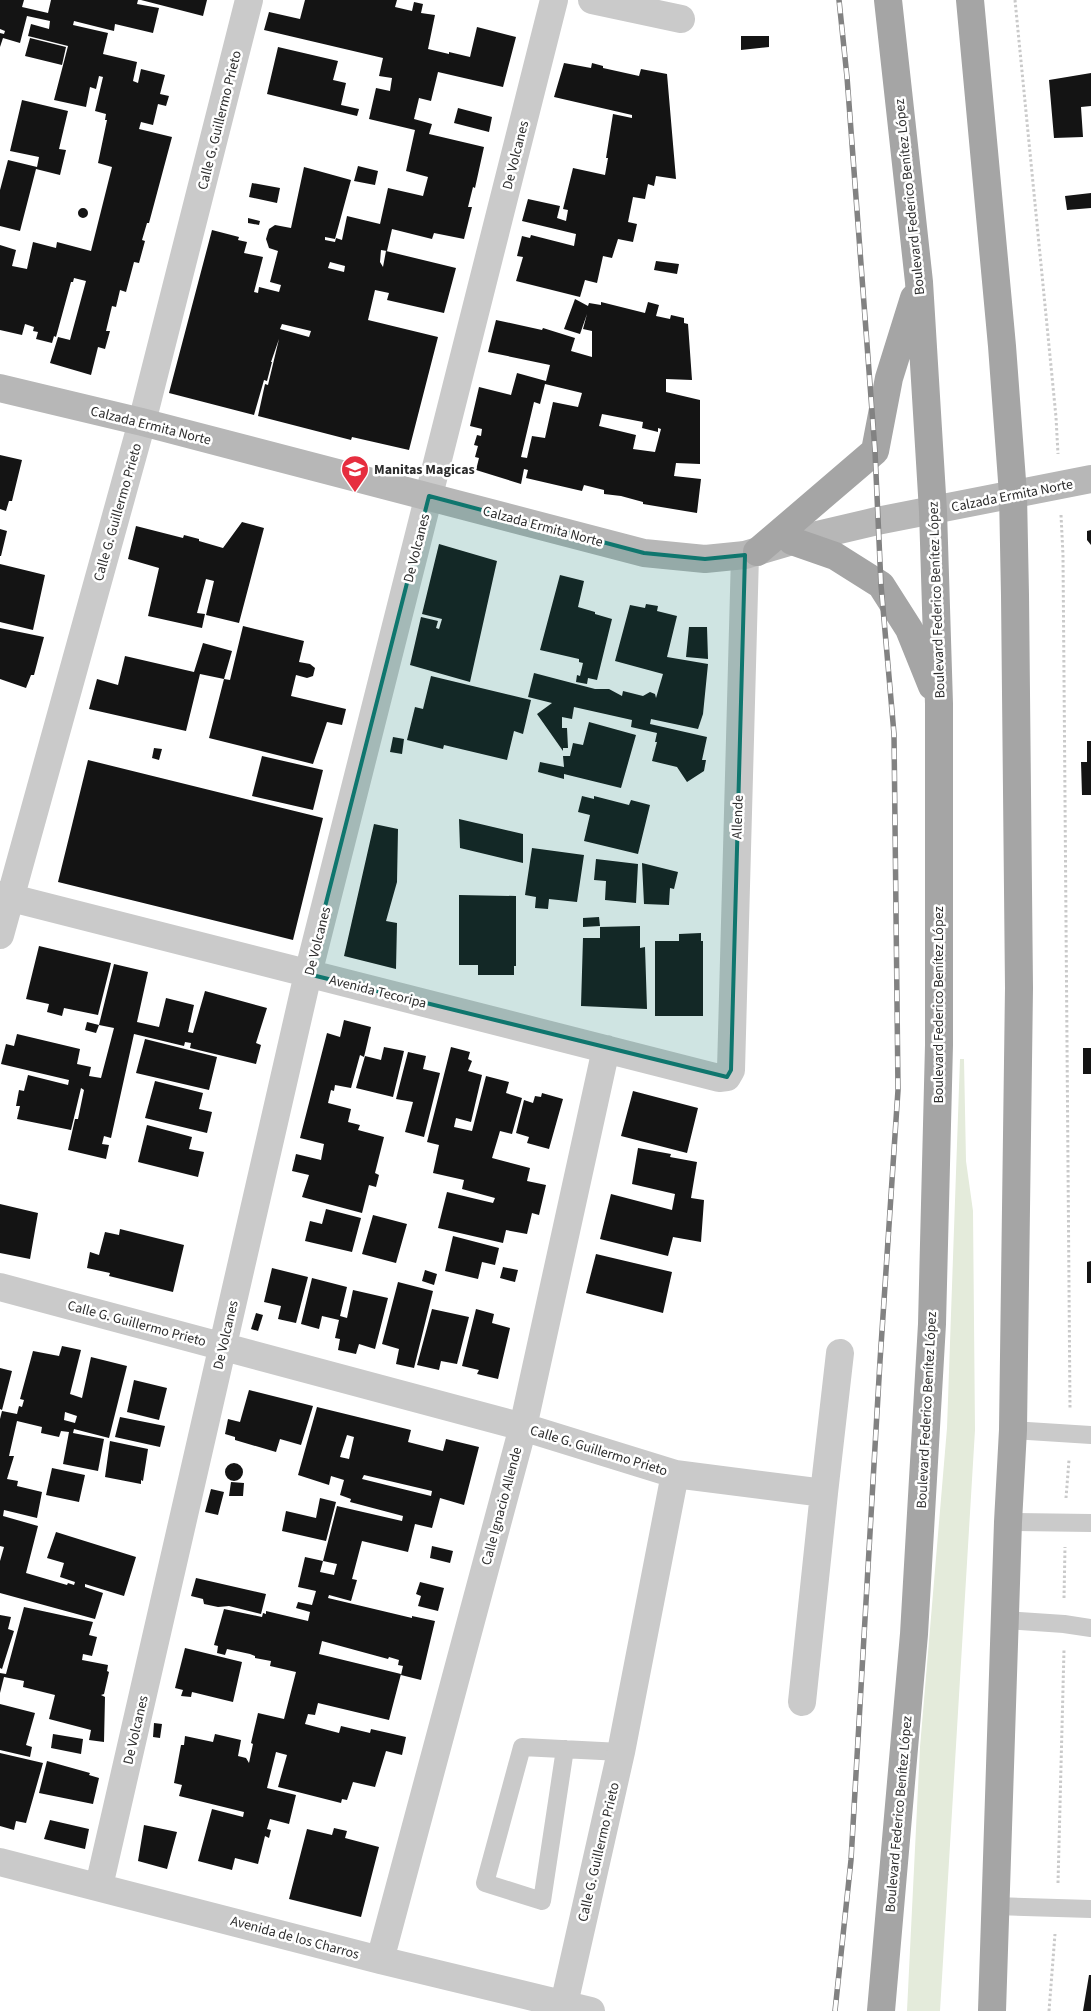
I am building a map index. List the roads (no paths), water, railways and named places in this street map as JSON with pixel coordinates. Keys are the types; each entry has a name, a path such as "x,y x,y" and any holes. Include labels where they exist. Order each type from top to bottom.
{"main road":[{"name":"Boulevard Federico Benítez López","path":"881,2011 914,1634 932,1324 938,1045 940,704 933,511 919,282 888,0"},
{"path":"970,0 1002,346 1013,494 1019,988 1013,1430 1008,1522 992,2011"},
{"path":"751,554 875,451 889,378 919,282"},
{"name":"Calzada Ermita Norte","path":"0,388 142,422 644,553 705,559 751,554 792,541 877,521 1091,480"},
{"path":"792,541 835,556 880,585 909,629 940,704"}],"street":[{"name":"Calle G. Guillermo Prieto","path":"0,935 5,896 142,422 250,0"},
{"name":"De Volcanes","path":"99,1886 308,974 554,0"},
{"path":"592,0 681,19"},
{"name":"Allende","path":"727,1077 730,1070 751,554"},
{"name":"Avenida Tecoripa","path":"5,896 719,1078 727,1077"},
{"name":"Calle Ignacio Allende","path":"380,1960 523,1426 606,1049"},
{"name":"Calle G. Guillermo Prieto","path":"0,1287 523,1426 675,1474 621,1752 564,2004"},
{"path":"802,1702 840,1353"},
{"path":"675,1474 824,1493"},
{"name":"Avenida de los Charros","path":"0,1862 380,1960 591,2011"}],"lane":[{"path":"1013,1430 1091,1435"},
{"path":"1008,1522 1091,1523"},
{"path":"1006,1620 1091,1628"},
{"path":"565,1749 542,1900 485,1883 522,1747 565,1749 621,1752"},
{"path":"996,1906 1091,1909"}],"railway":[{"path":"835,2011 851,1860 898,1090 894,734 881,585 875,451 847,77 839,0"}],"place":[{"name":"Manitas Magicas","path":"355,493"}]}
